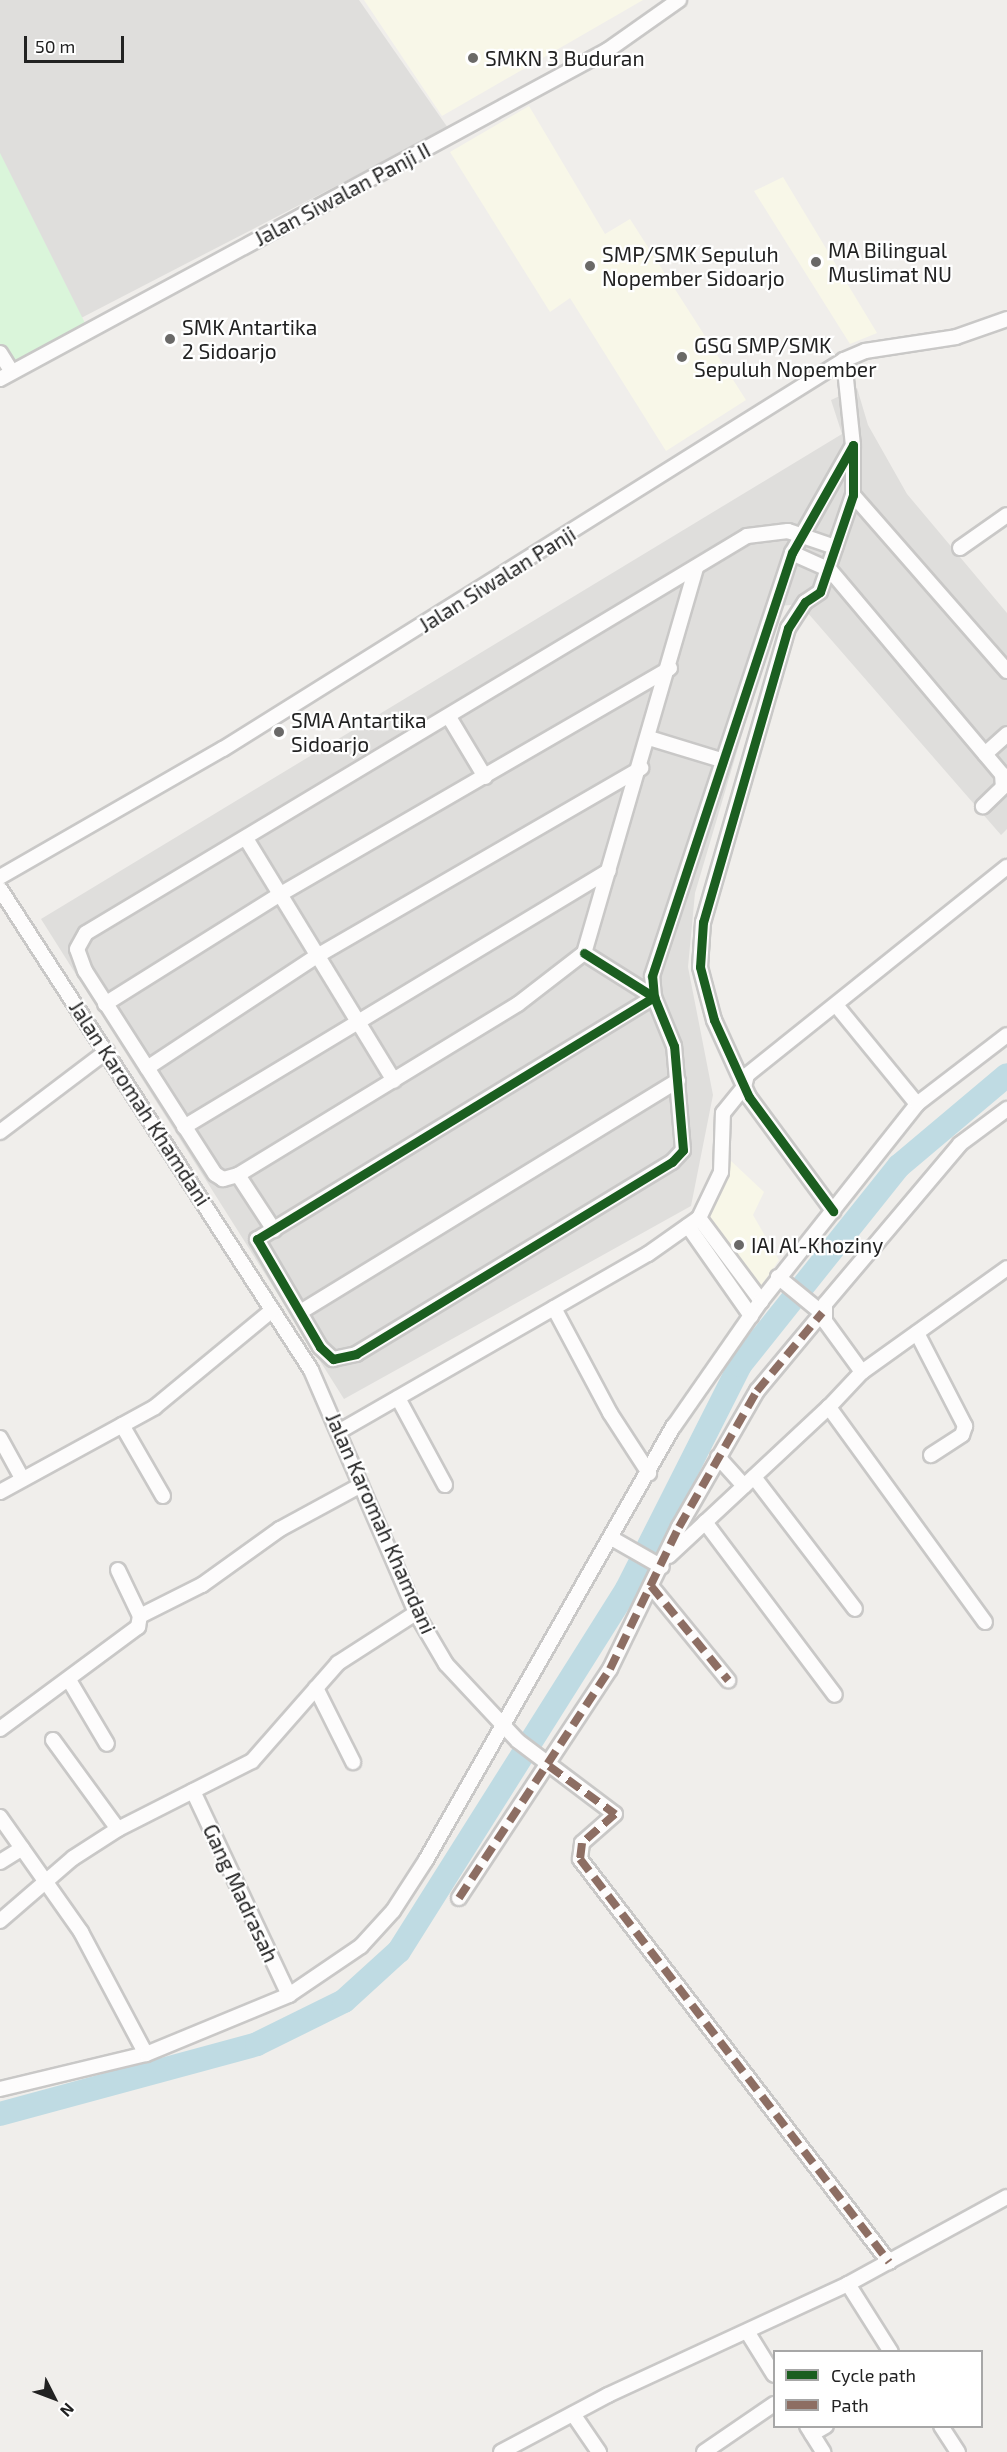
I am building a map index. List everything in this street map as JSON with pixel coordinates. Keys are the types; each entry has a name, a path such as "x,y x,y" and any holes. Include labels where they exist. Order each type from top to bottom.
{"street":[{"name":"Jalan Siwalan Panji II","path":"6,375 608,50 679,0"},
{"name":"Jalan Siwalan Panji","path":"0,877 223,749 844,360 865,351 956,337 1007,319"},
{"path":"0,353 6,375"},
{"path":"832,1211 744,1087 704,989 699,967 703,922 788,628 805,602 820,591 830,570 835,547 853,495 853,445 844,360"},
{"path":"257,1239 326,1354 346,1359 678,1157 686,1141 674,1046 654,997 658,951 792,553 853,445"},
{"path":"853,495 1007,671"},
{"path":"960,548 1007,515"},
{"path":"696,568 670,668 584,953 559,977 394,1081 238,1175 223,1179 215,1174 105,1004 79,958 79,942 86,933 247,840 449,717 696,568 757,532 804,535 835,547"},
{"path":"792,553 830,570 985,754 1005,782 983,806"},
{"path":"105,1004 279,895 670,668"},
{"path":"449,717 485,777"},
{"path":"985,754 1007,734"},
{"path":"649,738 721,760"},
{"path":"147,1068 317,956 640,768"},
{"path":"247,840 394,1081"},
{"path":"340,1431 554,1308 694,1222 721,1172 723,1113 744,1087 751,1070 836,1005 1007,867"},
{"path":"184,1127 609,871"},
{"name":"Jalan Karomah Khamdani","path":"0,889 107,1051 271,1311 311,1370 340,1431 416,1613 447,1664 518,1741 615,1814 582,1843 580,1859 889,2262"},
{"path":"584,953 654,997"},
{"path":"235,1251 274,1230 654,997"},
{"path":"836,1005 917,1104"},
{"path":"0,2089 146,2054 289,1995 361,1946 393,1911 614,1539 674,1426 761,1301 783,1281 832,1211 917,1104 1007,1035"},
{"path":"0,1132 107,1051"},
{"path":"302,1311 678,1081"},
{"path":"459,1898 544,1762 610,1669 651,1586 660,1562 757,1391 818,1309 960,1144 1007,1109"},
{"path":"238,1175 274,1230"},
{"path":"694,1222 761,1301"},
{"path":"694,1222 751,1316"},
{"path":"660,1562 829,1407 862,1372 1007,1268"},
{"path":"783,1281 818,1309 862,1372"},
{"path":"554,1308 610,1413 649,1473"},
{"path":"0,1492 167,1398 271,1311"},
{"path":"917,1333 965,1426 962,1435 932,1455"},
{"path":"398,1398 445,1485"},
{"path":"829,1407 985,1622"},
{"path":"122,1425 163,1496"},
{"path":"0,1438 22,1478"},
{"path":"718,1457 749,1482 855,1609"},
{"path":"0,1729 132,1634 140,1616 202,1585 280,1529 361,1485"},
{"path":"705,1522 835,1695"},
{"path":"614,1539 660,1562"},
{"path":"118,1570 140,1616"},
{"path":"651,1586 728,1680"},
{"path":"0,1921 48,1881 118,1829 268,1749 338,1663 416,1613"},
{"path":"69,1680 107,1744"},
{"path":"316,1688 354,1762"},
{"path":"53,1740 118,1829"},
{"name":"Gang Madrasah","path":"193,1791 289,1995"},
{"path":"0,1817 48,1881 107,1976 146,2054"},
{"path":"0,1863 22,1848"},
{"path":"501,2452 573,2414 848,2284 1007,2197"},
{"path":"848,2284 890,2350"},
{"path":"748,2333 773,2372"},
{"path":"704,2452 773,2405"},
{"path":"573,2414 599,2452"},
{"path":"942,2428 958,2452"},
{"path":"809,2430 823,2452"}],"shaded area":[{"path":"0,0 359,0 448,128 0,360"},
{"name":"SMKN 3 Buduran","path":"364,0 643,0 442,116"},
{"name":"SMP/SMK Sepuluh Nopember Sidoarjo","path":"529,106 605,234 630,219 746,400 666,451 570,298 550,312 450,152"},
{"name":"MA Bilingual Muslimat NU","path":"783,177 877,333 850,344 754,191"},
{"path":"857,388 868,425 907,494 1007,613 1007,829 1001,835 800,604 780,606 695,893 688,967 713,1095 691,1206 344,1399 41,919 842,434 831,400"},
{"name":"IAI Al-Khoziny","path":"730,1160 764,1192 753,1215 779,1260 749,1303 696,1230 717,1201"}],"green space":[{"path":"0,153 89,331 0,379"}],"waterway":[{"path":"0,2114 257,2044 344,2001 399,1951 627,1589 740,1365 899,1166 1007,1075"}],"marked path":[{"path":"459,1898 610,1669 679,1527 757,1391 822,1313"},
{"path":"651,1586 728,1680"},
{"path":"549,1766 615,1814 582,1843 580,1859 889,2262"}],"cycle path":[{"path":"584,953 654,997 257,1239 320,1347 333,1359 356,1354 672,1162 683,1150 674,1046 654,997 652,976 792,553 853,445 853,495 820,592 805,602 788,628 703,922 700,967 714,1020 749,1097 833,1211"}],"place":[{"name":"SMKN 3 Buduran","path":"473,58"},
{"name":"MA Bilingual Muslimat NU","path":"816,262"},
{"name":"SMP/SMK Sepuluh Nopember Sidoarjo","path":"590,266"},
{"name":"SMK Antartika 2 Sidoarjo","path":"170,339"},
{"name":"GSG SMP/SMK Sepuluh Nopember","path":"682,357"},
{"name":"SMA Antartika Sidoarjo","path":"279,732"},
{"name":"IAI Al-Khoziny","path":"739,1245"}]}
